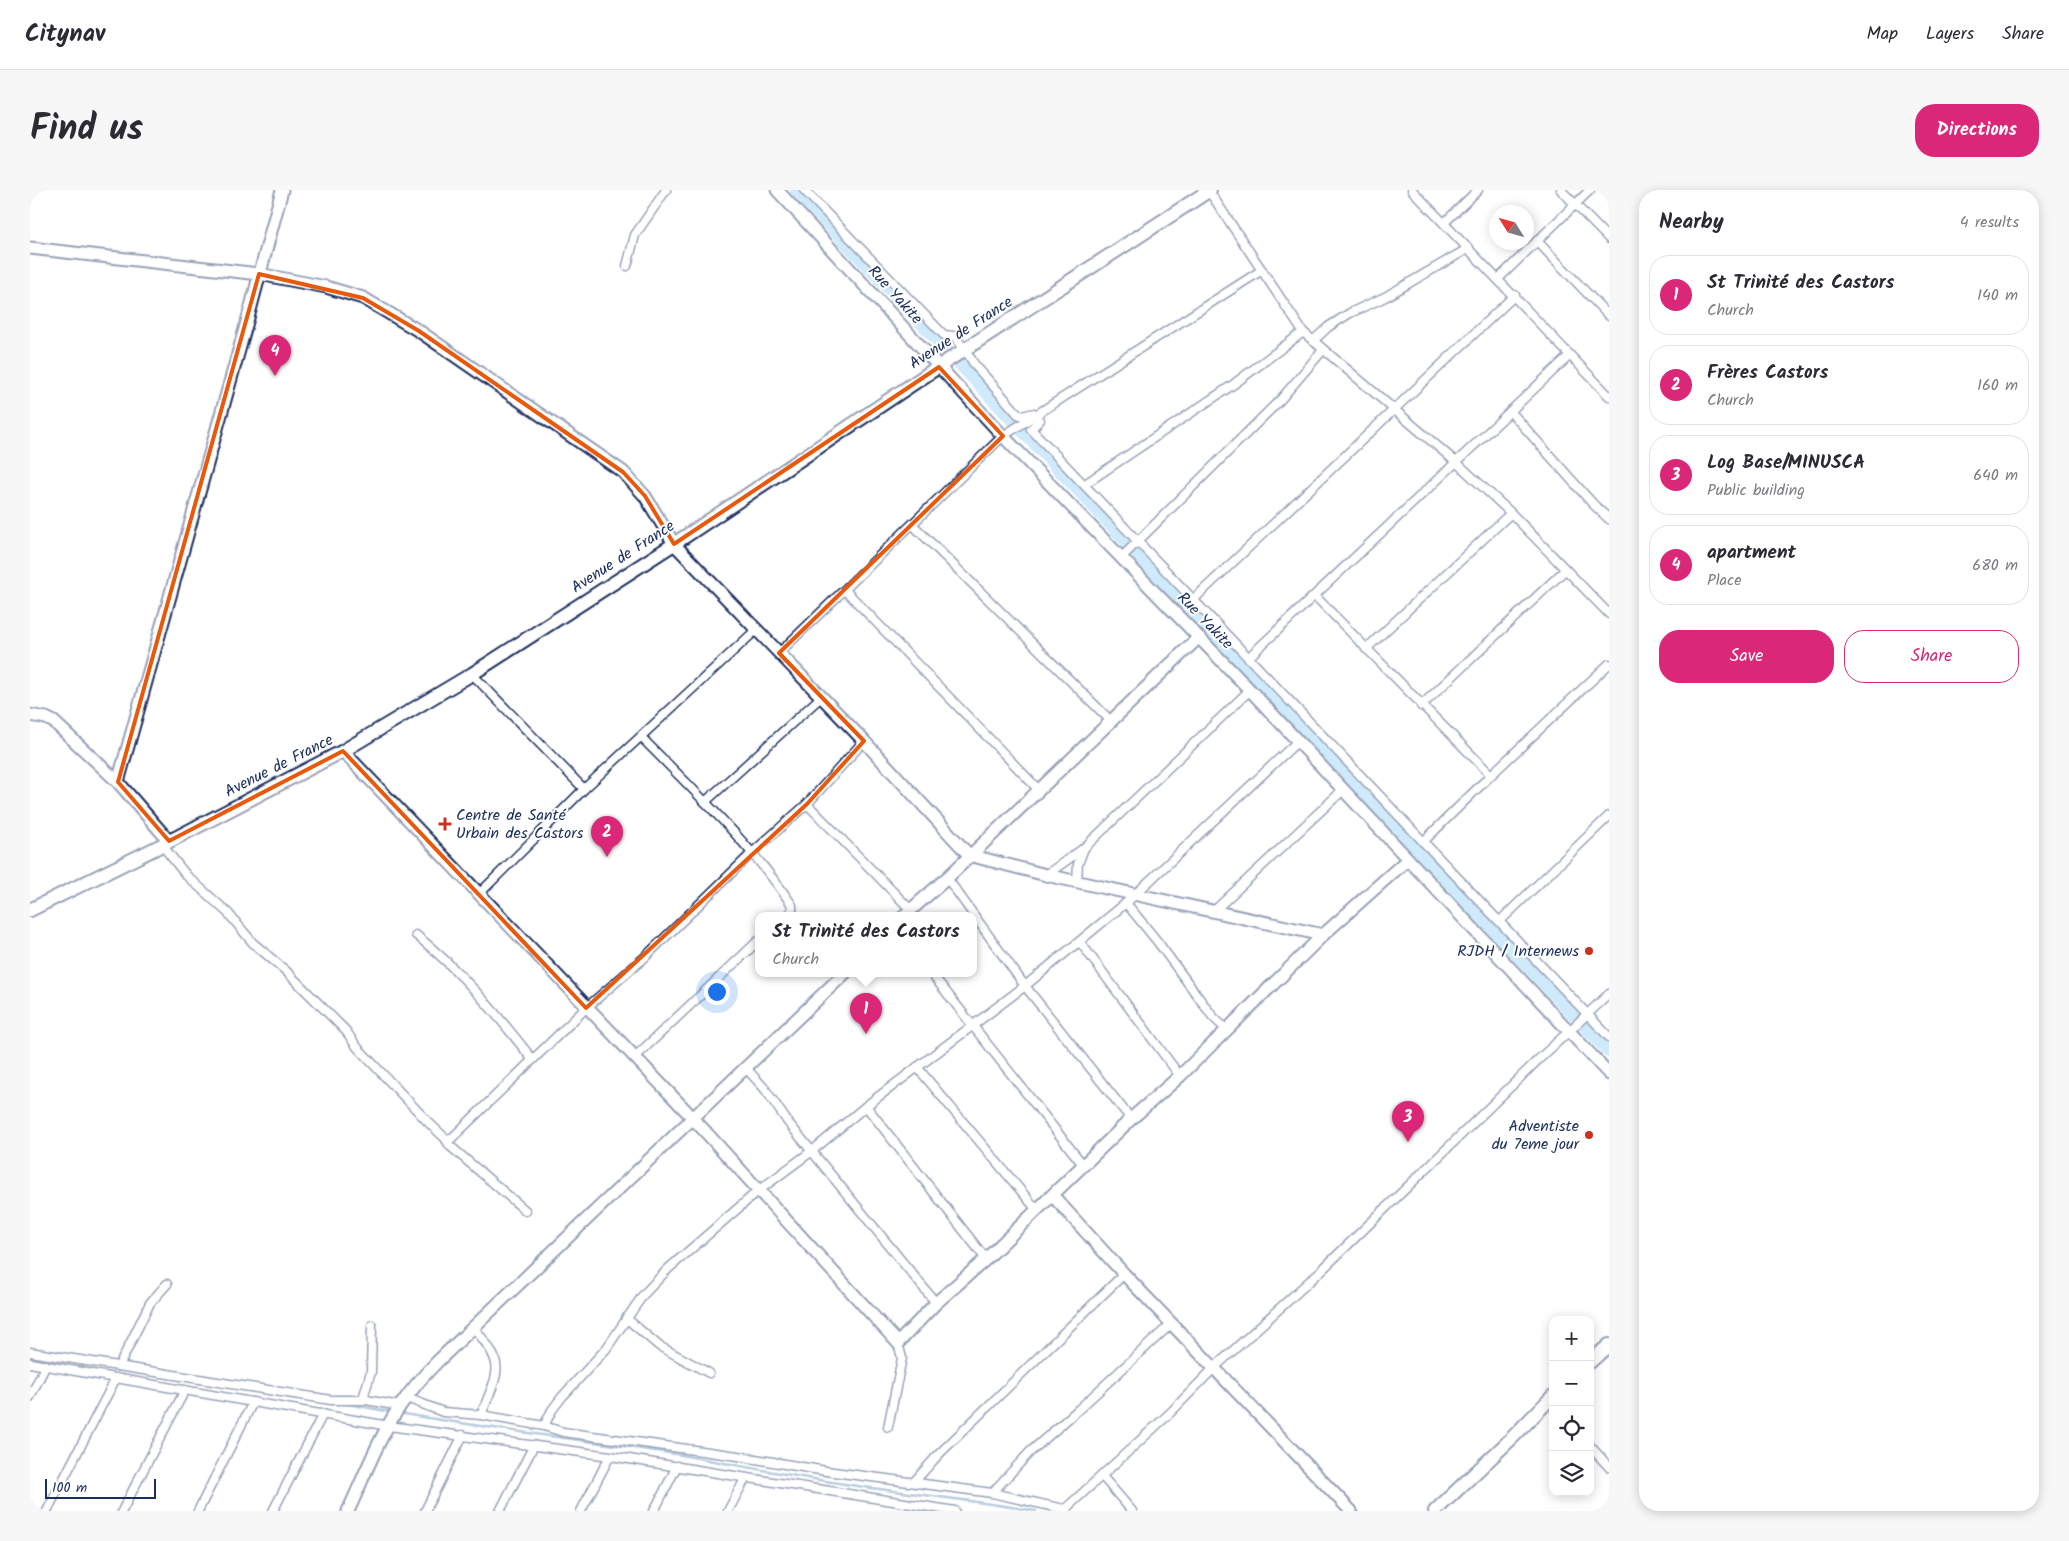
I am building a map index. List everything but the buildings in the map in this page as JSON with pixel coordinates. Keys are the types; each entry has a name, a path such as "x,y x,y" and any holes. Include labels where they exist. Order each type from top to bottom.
{"main road":[{"name":"Avenue de France","path":"30,910 166,843 343,751 472,674 674,544 963,350 1209,190"},
{"path":"1591,1361 1609,1345"},
{"path":"1439,1510 1549,1402"}],"street":[{"path":"118,782 282,190"},
{"path":"627,266 636,235 666,190"},
{"name":"Rue Yakite","path":"777,190 943,364 1005,435 1121,558 1250,690 1609,1074"},
{"path":"804,190 944,335 954,336 974,364 1018,414 1022,416 1034,413 1037,415 1040,420 1031,429 1193,600 1249,656 1609,1037"},
{"path":"1209,190 1302,332 1456,462 1511,513 1609,614"},
{"path":"1412,190 1515,295 1609,396"},
{"path":"1444,224 1478,190"},
{"path":"1561,190 1609,239"},
{"path":"1498,279 1590,190"},
{"path":"1537,241 1609,316"},
{"path":"30,248 260,274 326,286 363,298 400,318 623,472 645,496 674,544 821,696 969,855 1076,882 1215,910 1323,935"},
{"path":"1313,341 1350,312 1385,297 1469,248"},
{"path":"779,653 1005,435 1262,270"},
{"path":"1193,600 1515,295"},
{"path":"1084,484 1234,384 1302,332"},
{"path":"1121,558 1281,400 1323,350"},
{"path":"1249,656 1570,355"},
{"path":"1510,411 1593,504 1609,518"},
{"path":"1366,649 1511,513"},
{"path":"913,525 1112,722"},
{"path":"1421,706 1565,570"},
{"path":"845,590 1038,789"},
{"path":"1315,596 1421,706 1491,775"},
{"path":"479,894 584,789 756,630"},
{"path":"909,912 947,878 1038,789 1112,722 1198,638"},
{"path":"1423,842 1609,664"},
{"path":"472,674 584,789"},
{"path":"1046,875 1084,848 1250,690"},
{"path":"705,802 821,696"},
{"path":"30,715 54,722 118,782 166,843 186,875 232,916 253,943 286,971 346,1031 357,1047 445,1138 450,1146 526,1212"},
{"path":"641,737 705,802 752,854 792,905 791,912"},
{"path":"544,1426 552,1410 606,1349 643,1295 668,1269 758,1191 1080,942 1136,895 1298,741"},
{"path":"445,1138 451,1139 457,1135 532,1059 586,1008 644,958 806,804 864,742"},
{"path":"343,751 692,1117 898,1343 902,1358 888,1427"},
{"path":"1215,910 1343,790"},
{"path":"806,804 907,912"},
{"path":"1500,921 1609,816"},
{"path":"1076,882 1078,864 1084,848"},
{"path":"898,1343 936,1303 1053,1196 1131,1119 1180,1076 1323,935 1408,858"},
{"path":"947,878 972,912"},
{"path":"1126,903 1157,941 1213,1017 1227,1030"},
{"path":"977,920 1025,986 1131,1119"},
{"path":"416,935 442,956 475,990 532,1059"},
{"path":"1080,942 1180,1076"},
{"path":"634,1058 755,945"},
{"path":"348,1511 390,1425 404,1402 432,1368 744,1067 841,977"},
{"path":"934,977 1084,1166"},
{"path":"30,1352 331,1400 404,1402 443,1412 481,1415 544,1426 563,1432 992,1493 1065,1510 1169,1414 1215,1367 1324,1268 1609,994"},
{"path":"744,1067 765,1089 787,1121 936,1303"},
{"path":"917,1067 1037,1210"},
{"path":"866,1106 986,1259"},
{"path":"1053,1196 1124,1274 1351,1511"},
{"path":"914,1482 938,1455 1124,1274"},
{"path":"119,1366 150,1303 167,1284"},
{"path":"626,1318 659,1346 710,1373"},
{"path":"992,1493 1030,1452 1080,1409 1172,1323"},
{"path":"366,1400 364,1395 371,1372 372,1324"},
{"path":"473,1327 496,1357 498,1367 481,1415"},
{"path":"30,1363 390,1425 676,1466 745,1479 955,1511"},
{"path":"30,1397 46,1365"},
{"path":"47,1511 116,1378"},
{"path":"122,1511 185,1390"},
{"path":"198,1511 253,1402"},
{"path":"273,1511 323,1414"},
{"path":"425,1511 463,1435"},
{"path":"500,1511 534,1445"},
{"path":"1594,1450 1609,1467"},
{"path":"581,1511 610,1456"},
{"path":"654,1511 676,1466"},
{"path":"1102,1476 1132,1511"},
{"path":"728,1511 745,1479"}],"highlighted area":[{"path":"259,274 363,298 419,331 623,472 645,496 674,544 939,367 1003,436 779,653 864,741 807,804 586,1008 343,751 169,841 118,782"}],"waterway":[{"path":"797,190 1352,781 1609,1051"},
{"path":"342,1403 391,1412"},
{"path":"399,1413 669,1453 839,1483 1036,1511"}],"place":[{"name":"apartment","path":"275,376"},
{"name":"Centre de Santé Urbain des Castors","path":"445,824"},
{"name":"Frères Castors","path":"607,857"},
{"name":"RJDH / Internews","path":"1589,951"},
{"name":"St Trinité des Castors","path":"866,1034"},
{"name":"Adventiste du 7eme jour","path":"1589,1135"},
{"name":"Log Base/MINUSCA","path":"1408,1142"}]}
